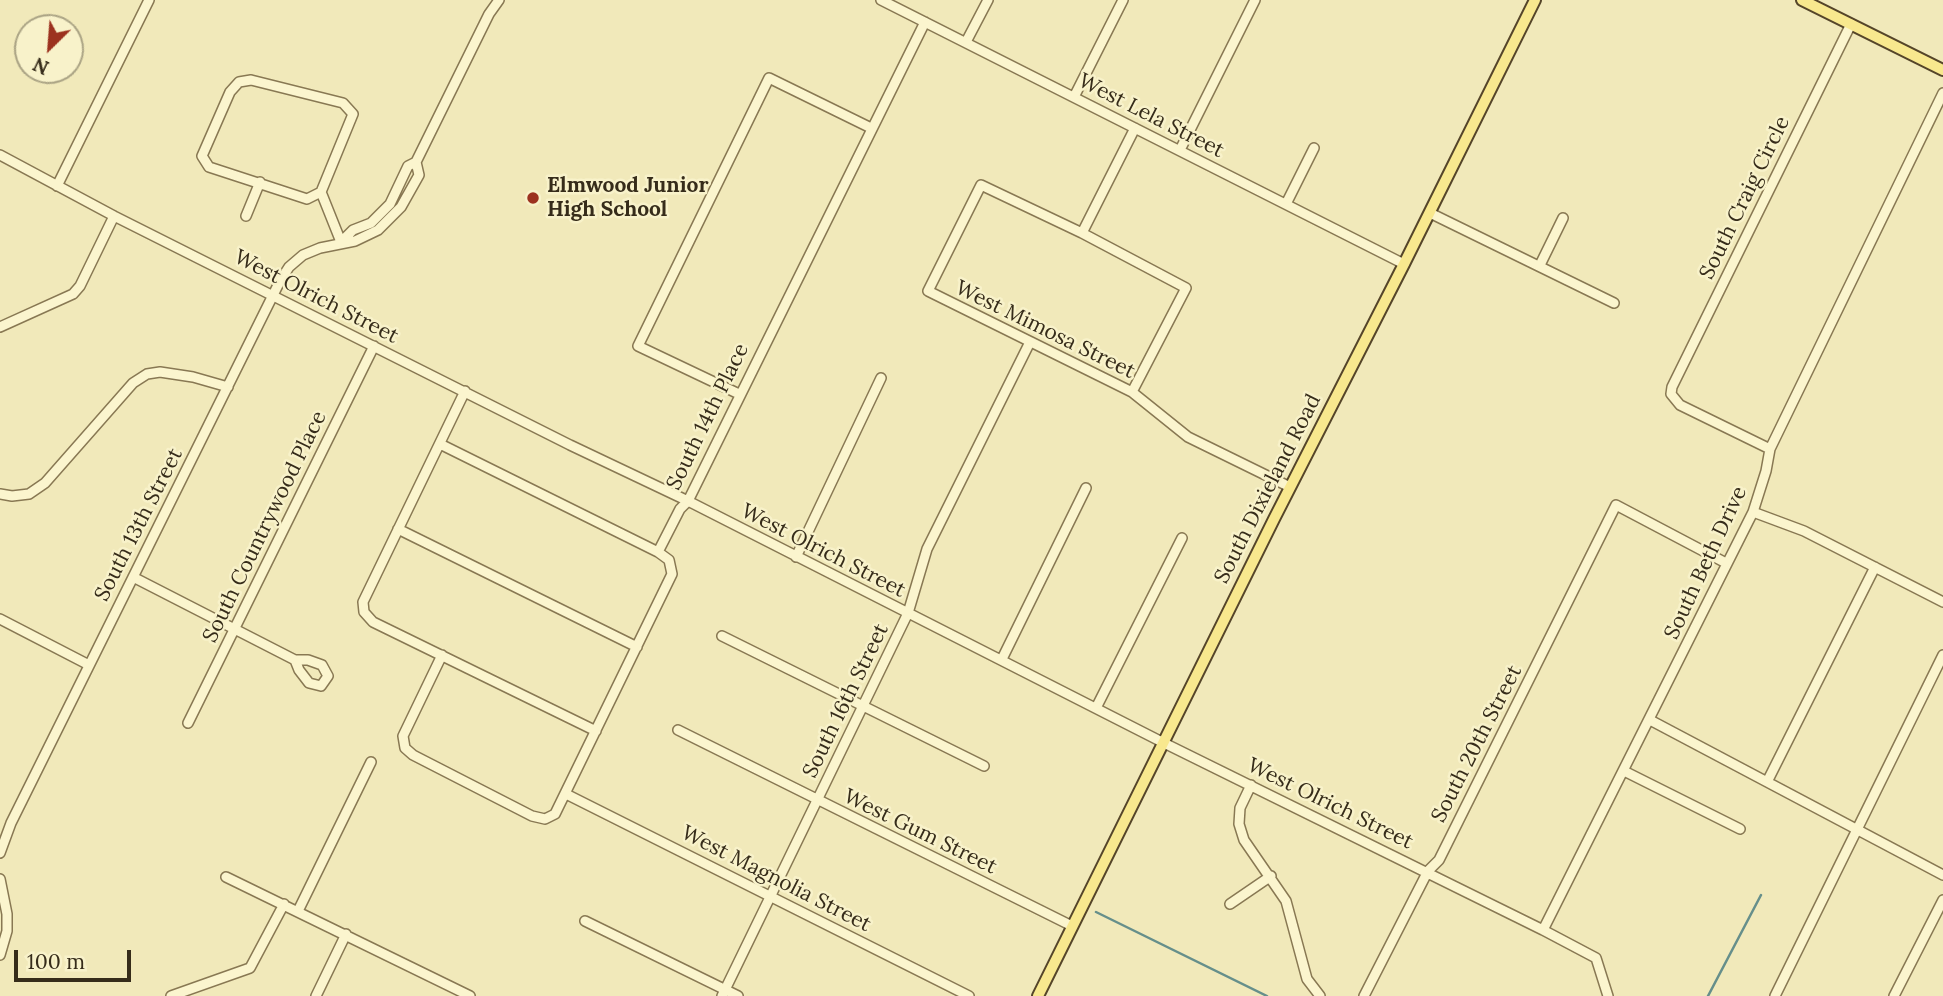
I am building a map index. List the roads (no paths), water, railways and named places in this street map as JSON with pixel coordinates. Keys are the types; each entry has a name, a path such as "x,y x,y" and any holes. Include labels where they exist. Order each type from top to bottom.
{"main road":[{"name":"South Dixieland Road","path":"1038,996 1535,0"},
{"path":"1802,0 1943,70"}],"street":[{"path":"57,186 149,0"},
{"name":"South 13th Street","path":"0,853 11,823 272,295 289,267 303,255 341,242 355,241 378,230 401,208 419,175 416,162 489,14 499,0"},
{"name":"West Lela Street","path":"881,0 1404,264"},
{"path":"966,42 988,0"},
{"path":"1074,97 1123,0"},
{"path":"1180,150 1255,0"},
{"name":"South 14th Place","path":"658,552 680,509 688,501 925,22"},
{"name":"South Craig Circle","path":"1770,449 1680,405 1671,394 1672,387 1850,24"},
{"path":"739,394 638,346 769,78 871,128"},
{"path":"251,80 343,103 353,114 321,192 307,199 209,167 202,156 206,144 230,92 239,82 251,80"},
{"name":"South Beth Drive","path":"1542,930 1753,512 1770,449 1943,93"},
{"path":"1132,392 1186,288 1082,233 1135,128"},
{"path":"1286,204 1314,148"},
{"name":"West Olrich Street","path":"0,155 114,216 570,445 688,501 1164,743 1428,872 1596,958 1608,996"},
{"path":"246,216 260,182"},
{"name":"West Mimosa Street","path":"1082,233 981,185 928,291 1132,392 1188,437 1290,487"},
{"path":"321,192 341,242"},
{"path":"1430,213 1614,303"},
{"path":"0,327 73,294 80,286 114,216"},
{"path":"1540,265 1563,218"},
{"name":"South 16th Street","path":"723,993 908,613 927,549 1030,342"},
{"name":"South Countrywood Place","path":"188,723 373,346"},
{"path":"0,494 29,494 45,483 133,383 146,374 160,372 193,377 228,387"},
{"path":"796,557 881,378"},
{"path":"465,391 363,602 364,612 373,622 596,731"},
{"path":"440,444 658,552 669,560 671,574 566,794 555,814 545,819 532,816 412,755 405,748 403,740 442,655"},
{"path":"1002,660 1086,488"},
{"name":"South 20th Street","path":"1364,996 1428,872 1439,860 1616,505 1726,563"},
{"path":"1753,512 1804,531 1943,602"},
{"path":"398,529 637,647"},
{"path":"1096,708 1182,538"},
{"path":"1767,782 1875,567"},
{"path":"133,578 295,660"},
{"path":"0,619 89,665"},
{"path":"722,636 984,766"},
{"path":"1775,996 1943,655"},
{"path":"1650,720 1943,875"},
{"name":"West Gum Street","path":"678,730 1072,926"},
{"path":"298,911 371,762"},
{"path":"1624,771 1740,829"},
{"path":"1251,785 1240,808 1239,824 1244,840 1286,901 1307,979 1320,996"},
{"name":"West Magnolia Street","path":"566,794 969,996"},
{"path":"1230,904 1271,876"},
{"path":"226,877 346,934 452,992 470,996"},
{"path":"0,879 7,914 7,931 0,955"},
{"path":"1894,996 1943,900"},
{"path":"171,996 250,968 284,904"},
{"path":"585,921 723,993 738,996"},
{"path":"316,996 346,934"}],"waterway":[{"path":"1708,996 1761,895"},
{"path":"1096,912 1267,996"}],"place":[{"name":"Elmwood Junior High School","path":"533,198"}]}
